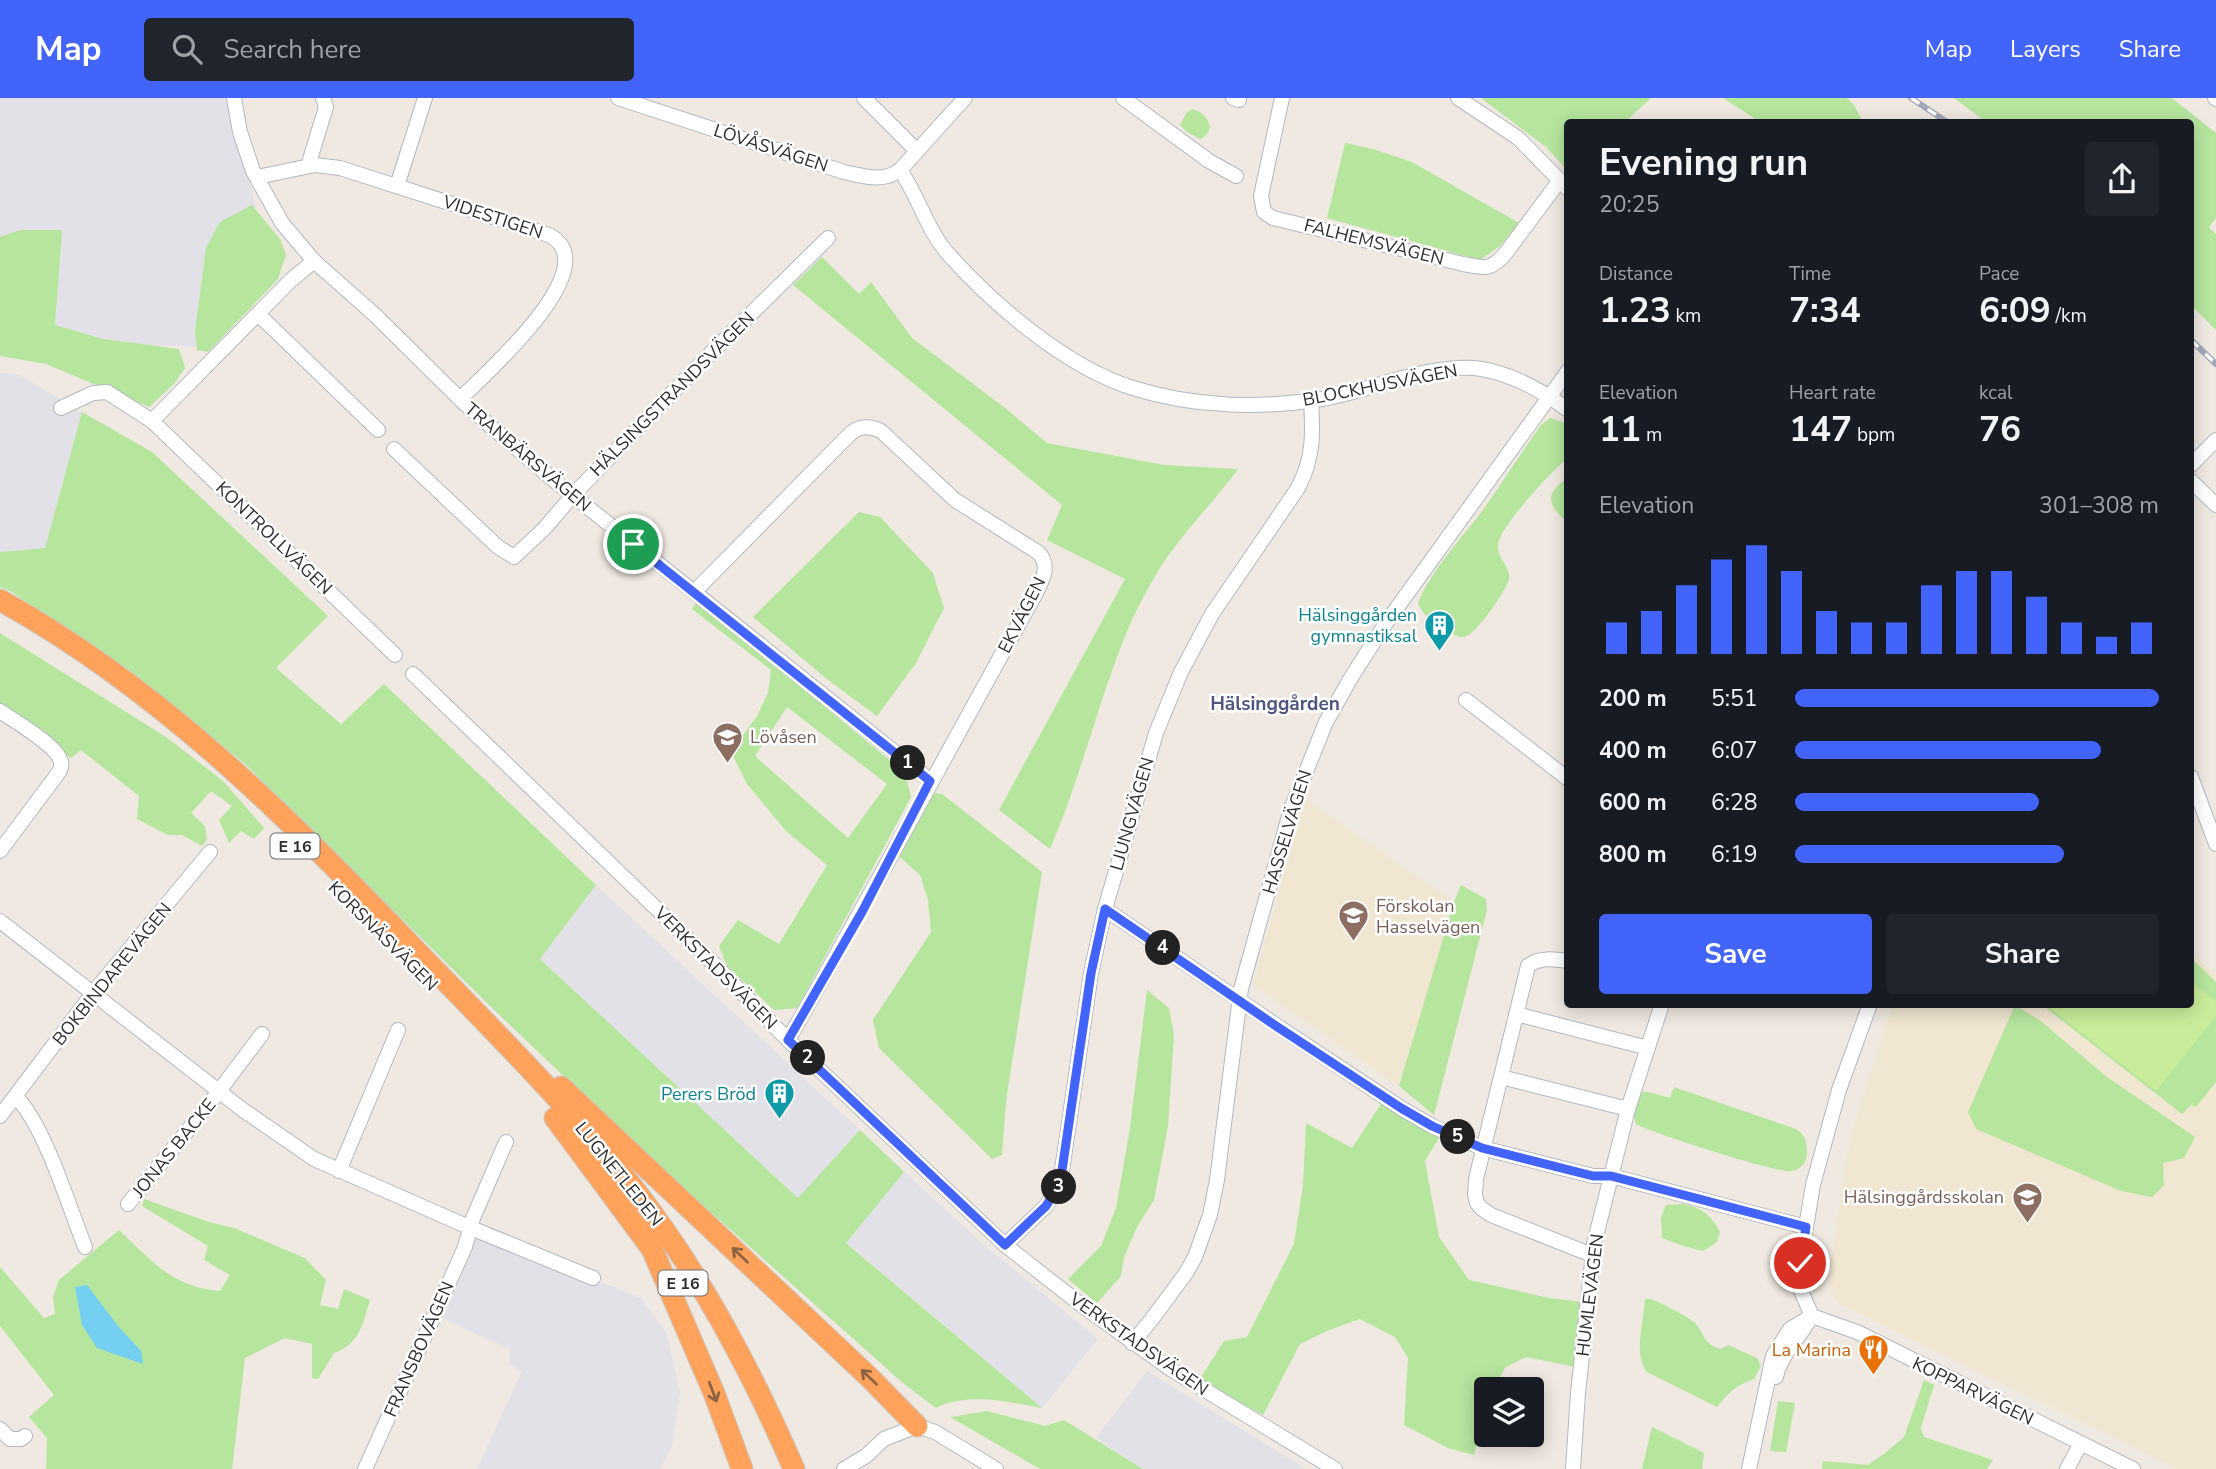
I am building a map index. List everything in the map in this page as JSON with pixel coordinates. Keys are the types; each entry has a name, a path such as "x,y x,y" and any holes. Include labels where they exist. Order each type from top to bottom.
{"highway":[{"name":"KORSNÄSVÄGEN","path":"0,600 61,636 198,738 258,792 386,920"},
{"name":"KORSNÄSVÄGEN","path":"0,615 54,647 109,685 214,769 294,844 444,997 505,1060 555,1118"},
{"name":"E 16","path":"386,920 917,1426"},
{"name":"LUGNETLEDEN","path":"386,920 545,1087 652,1212 698,1280 725,1327 794,1469"},
{"name":"E 16","path":"555,1118 652,1249 714,1393 742,1469"},
{"name":"LUGNETLEDEN","path":"555,1118 615,1187 678,1274 732,1367 779,1469"}],"street":[{"name":"TRANBÄRSVÄGEN","path":"234,98 240,132 257,177 282,223 314,261 375,315 460,399 573,495 930,781"},
{"path":"308,166 326,107 323,98"},
{"path":"397,186 425,98"},
{"name":"LÖVÅSVÄGEN","path":"618,98 854,174 885,177 900,170"},
{"path":"864,98 916,150"},
{"path":"900,170 965,98"},
{"path":"1123,98 1209,161 1236,176"},
{"name":"FALHEMSVÄGEN","path":"1282,98 1261,196 1264,212 1273,218 1487,268 1497,263 1564,184 1518,138 1458,98"},
{"name":"VIDESTIGEN","path":"257,177 308,166 340,168 550,235 562,244 566,259 562,278 543,312 460,399"},
{"name":"BLOCKHUSVÄGEN","path":"900,170 949,256 1001,306 1058,350 1132,388 1170,398 1207,403 1277,403 1311,400 1466,368 1482,369 1523,382 1564,407"},
{"name":"HÄLSINGSTRANDSVÄGEN","path":"394,449 498,547 513,556 544,528 706,357 828,237"},
{"path":"152,421 291,280 314,261"},
{"path":"258,314 378,430"},
{"name":"HASSELVÄGEN","path":"1132,1343 1186,1273 1205,1232 1217,1180 1239,999 1291,809 1326,722 1352,676 1387,624 1564,376"},
{"name":"KONTROLLVÄGEN","path":"61,408 93,393 107,392 152,421 395,655"},
{"name":"LJUNGVÄGEN","path":"1005,1245 1046,1206 1060,1184 1091,973 1105,909 1156,733 1181,673 1212,614 1298,488 1308,468 1312,444 1311,400"},
{"name":"EKVÄGEN","path":"694,592 859,428 881,431 955,500 1044,558 1045,568 1040,586 930,781 862,912 788,1040"},
{"path":"2194,462 2216,440"},
{"path":"2194,484 2216,505"},
{"name":"VERKSTADSVÄGEN","path":"413,674 715,965 788,1040 1005,1245 1132,1343 1209,1394 1335,1469"},
{"path":"1466,700 1564,776"},
{"path":"0,711 50,746 61,759 61,766 0,851"},
{"path":"2194,785 2216,844"},
{"name":"BOKBINDAREVÄGEN","path":"0,1116 93,993 210,852"},
{"path":"1105,909 1401,1108 1432,1126 1482,1148 1593,1176 1611,1176 1806,1227"},
{"path":"0,921 219,1091 314,1159 593,1278"},
{"path":"1564,961 1541,960 1529,965 1482,1148 1475,1188 1477,1202 1481,1208 1497,1218 1592,1255"},
{"name":"HUMLEVÄGEN","path":"1573,1469 1592,1255 1628,1109 1661,1008"},
{"path":"1812,1316 1801,1291 1800,1263 1813,1185 1850,1057 1868,1008"},
{"path":"1516,1014 1648,1048"},
{"path":"340,1171 398,1030"},
{"name":"JONAS BACKE","path":"128,1204 262,1034"},
{"path":"1501,1077 1628,1109"},
{"path":"16,1097 27,1109 41,1135 85,1247"},
{"name":"FRANSBOVÄGEN","path":"365,1469 465,1247 473,1218 506,1142"},
{"path":"1749,1469 1773,1356 1790,1329 1812,1316"},
{"path":"1758,1469 1777,1371 1812,1316"},
{"name":"KOPPARVÄGEN","path":"1812,1316 1857,1332 2133,1469"},
{"path":"844,1469 866,1456 884,1439 917,1426 935,1432 996,1469"},
{"path":"0,1429 9,1439 25,1436"},
{"path":"2067,1469 2081,1443"}],"shaded area":[{"path":"0,98 230,98 256,208 203,347 0,339"},
{"path":"0,373 19,375 82,412 45,548 0,552"},
{"name":"Förskolan Hasselvägen","path":"1305,799 1454,902 1399,1086 1253,985"},
{"path":"596,885 975,1237 1098,1339 1042,1408 846,1242 540,959"},
{"name":"Hälsinggårdsskolan","path":"2194,955 2216,974 2216,1469 2177,1469 1837,1302 1829,1285 1845,1163 1857,1115 1892,1008 2194,1008"},
{"path":"478,1232 641,1298 667,1334 680,1393 672,1446 660,1469 477,1469 522,1371 510,1365 510,1349 443,1319"},
{"path":"1147,1371 1306,1469 1143,1469 1096,1438"}],"green space":[{"path":"1481,98 1651,98 1628,119 1564,119 1564,167 1546,147"},
{"path":"1723,98 1847,98 1861,119 1755,119"},
{"path":"1954,98 2172,98 2216,133 2216,218 2209,227 2216,234 2216,330 2194,308 2194,119 1982,119"},
{"path":"1193,109 1203,114 1208,122 1208,132 1200,139 1180,125 1187,112"},
{"path":"1345,143 1412,162 1519,223 1500,246 1480,260 1327,218"},
{"path":"252,205 280,239 286,255 278,279 208,352 197,350 195,331 206,248 220,222"},
{"path":"20,230 62,230 55,325 103,339 179,349 185,368 174,384 149,407 46,364 0,356 0,237"},
{"path":"822,257 859,294 871,282 912,338 1047,443 1164,465 1238,469 1166,559 1135,614 1109,678 1072,793 1050,849 999,810 1125,579 1047,540 1062,505 793,285"},
{"path":"82,412 152,452 328,616 276,668 341,724 384,684 596,885 540,959 798,1198 860,1130 904,1172 846,1243 1042,1408 975,1399 936,1408 903,1383 642,1151 487,1003 244,763 129,670 0,587 0,552 45,548"},
{"path":"1550,418 1564,423 1564,462 1530,496 1499,540 1498,551 1509,574 1503,593 1469,635 1456,636 1429,618 1418,603 1439,566 1483,510 1541,425"},
{"path":"1564,481 1564,519 1551,500"},
{"path":"859,512 880,517 933,573 944,608 916,663 877,716 828,680 753,617"},
{"path":"697,601 905,773 911,797 797,1008 774,1010 727,966 719,946 738,920 779,944 827,865 786,831 747,784 731,752 757,716 768,693 771,670 692,609","holes":["787,707 887,784 848,838 755,756"]},
{"path":"0,633 166,737 223,781 264,828 254,839 241,831 229,843 219,820 232,806 211,791 191,813 205,826 207,839 202,846 182,835 168,835 137,819 139,796 81,750 71,758 0,708"},
{"path":"934,793 942,794 1042,872 1006,1101 1002,1155 992,1159 879,1048 873,1020 931,932 928,900 920,875 899,856"},
{"path":"1461,885 1486,899 1487,910 1434,1115 1399,1086"},
{"path":"2194,961 2216,982 2216,1082 2196,1107 2191,1105 2182,1114 2046,1008 2194,1008"},
{"path":"2194,984 2216,1001 2216,1016 2156,1091 2050,1008 2194,1008"},
{"path":"1147,990 1169,1008 1174,1035 1168,1126 1154,1200 1137,1227 1124,1257 1121,1276 1097,1303 1068,1279 1101,1246 1116,1208 1130,1128"},
{"path":"2014,1008 2020,1008 2042,1022 2107,1077 2195,1137 2184,1158 2163,1163 2164,1185 2152,1197 2121,1191 1976,1129 1968,1112"},
{"path":"1674,1087 1796,1129 1806,1141 1805,1161 1796,1170 1782,1170 1715,1152 1636,1124 1633,1115 1638,1092 1670,1098"},
{"path":"1381,1104 1440,1136 1425,1161 1439,1237 1469,1280 1549,1298 1582,1302 1576,1367 1526,1357 1506,1367 1500,1377 1474,1377 1474,1455 1448,1448 1404,1425 1408,1358 1395,1337 1360,1319 1300,1344 1263,1415 1199,1380 1224,1341 1247,1337 1294,1244 1303,1185 1306,1123 1352,1148"},
{"path":"144,1199 234,1228 305,1258 326,1280 320,1305 338,1309 344,1289 370,1300 362,1325 350,1344 334,1353 318,1379 312,1378 312,1344 285,1338 245,1358 232,1469 46,1469 47,1438 29,1417 54,1395 0,1326 0,1267 44,1318 55,1314 53,1297 59,1280 119,1230 164,1271 203,1289 220,1291 230,1275 204,1260 208,1246 142,1206"},
{"path":"1666,1205 1695,1207 1709,1216 1720,1232 1717,1242 1703,1251 1662,1238 1661,1218"},
{"path":"1645,1299 1651,1299 1691,1320 1714,1346 1721,1349 1728,1345 1757,1358 1761,1366 1754,1379 1733,1390 1717,1407 1647,1372 1640,1347"},
{"path":"1924,1380 1934,1385 1921,1428 1924,1437 1993,1460 1987,1469 1822,1469 1823,1461 1868,1465 1904,1437"},
{"path":"1778,1401 1795,1403 1786,1452 1770,1451"},
{"path":"987,1411 1045,1426 1064,1420 1143,1469 1040,1469 950,1417"},
{"path":"1652,1427 1704,1453 1702,1469 1642,1469"}],"water":[{"path":"87,1285 141,1351 143,1364 97,1348 82,1325 75,1287"}],"railway":[{"path":"1911,98 1942,119"},
{"path":"2194,343 2216,364"}],"place":[{"name":"Hälsinggården gymnastiksal","path":"1440,652"},
{"name":"Lövåsen","path":"727,764"},
{"name":"Förskolan Hasselvägen","path":"1353,943"},
{"name":"Perers Bröd","path":"779,1121"},
{"name":"Hälsinggårdsskolan","path":"2027,1224"},
{"name":"La Marina","path":"1874,1377"}],"district":[{"name":"Hälsinggården","path":"1275,703"}],"route":[{"path":"633,544 930,781 862,912 788,1040 1005,1245 1046,1206 1060,1184 1091,973 1105,909 1273,1024 1432,1126 1482,1148 1593,1176 1611,1176 1806,1227 1800,1263"}]}
